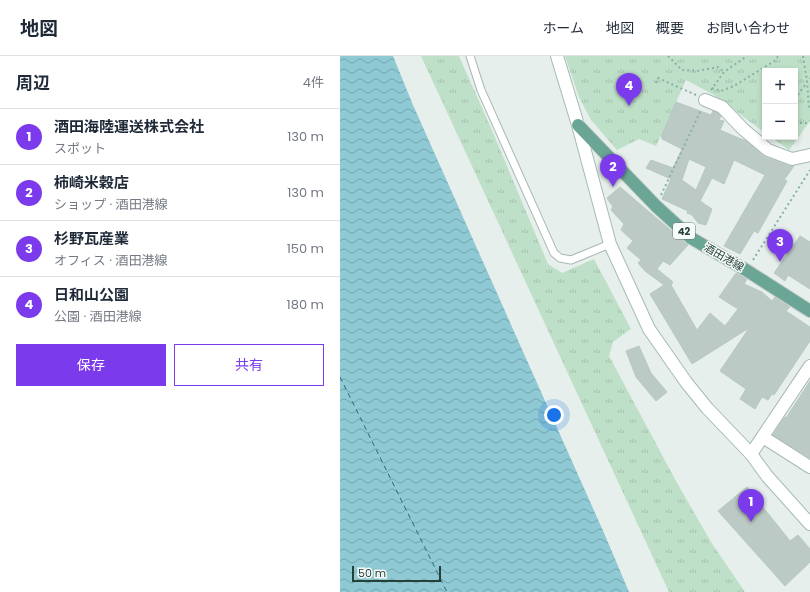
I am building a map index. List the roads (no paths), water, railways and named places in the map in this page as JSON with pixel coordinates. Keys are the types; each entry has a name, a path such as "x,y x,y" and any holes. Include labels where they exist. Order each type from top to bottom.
{"main road":[{"name":"酒田港線","path":"578,125 656,206 691,238 746,270 810,311"}],"street":[{"path":"557,56 578,125 610,244 649,329 686,382 707,408 751,454 767,476 810,524"},
{"path":"706,100 722,107 743,129 768,150 792,159 810,155"},
{"path":"751,454 810,366"},
{"path":"763,437 810,467"}],"lane":[{"path":"470,56 481,90 554,253 560,258 571,260 610,244"}],"water":[{"path":"340,56 393,56 413,105 629,592 340,592"}],"place":[{"name":"日和山公園","path":"629,106"},
{"name":"柿崎米穀店","path":"613,187"},
{"name":"杉野瓦産業","path":"780,262"},
{"name":"酒田海陸運送株式会社","path":"751,522"}]}
